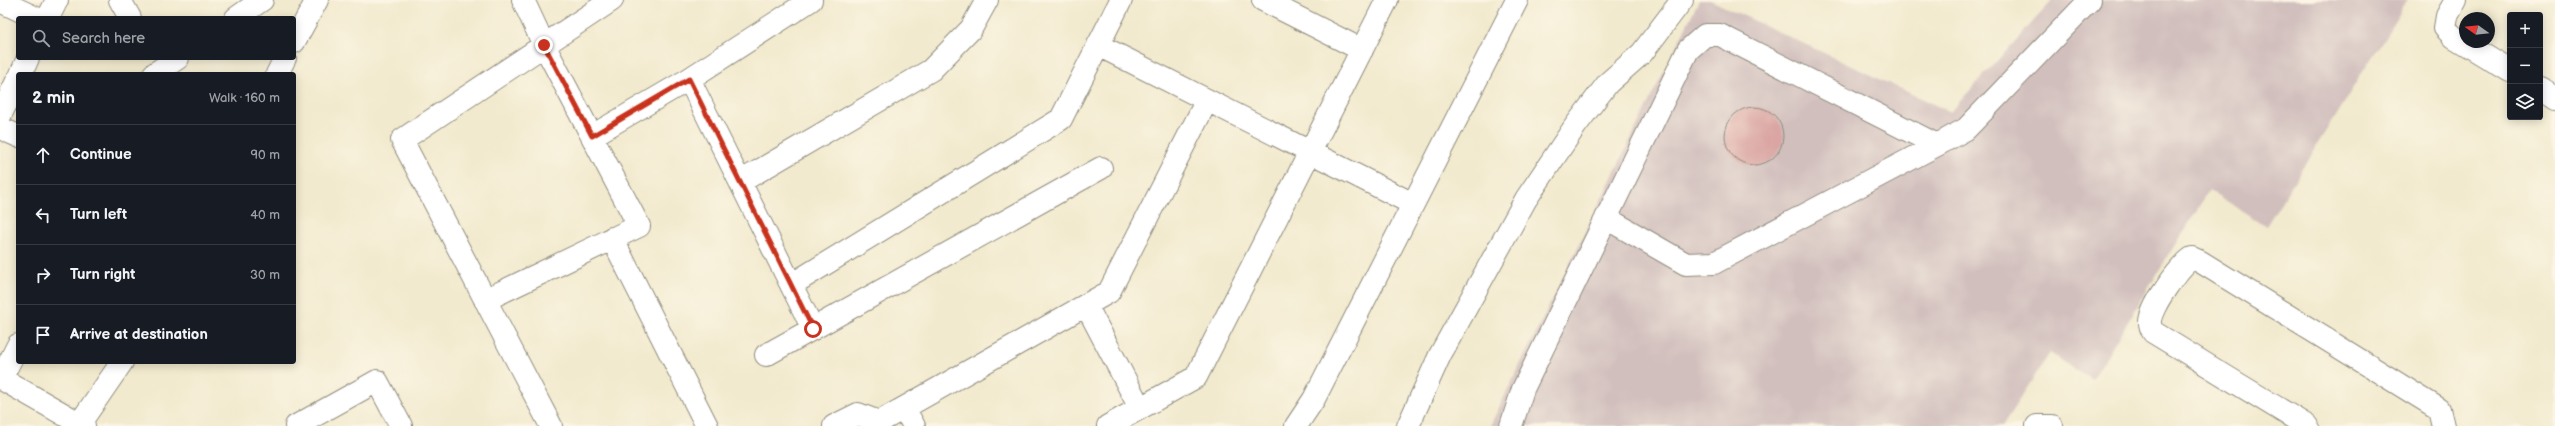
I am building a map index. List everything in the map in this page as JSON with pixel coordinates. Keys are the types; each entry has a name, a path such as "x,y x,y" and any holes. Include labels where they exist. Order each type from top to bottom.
{"street":[{"path":"49,16 57,0"},
{"path":"120,0 129,16"},
{"path":"239,16 262,0"},
{"path":"296,38 316,0"},
{"path":"485,300 639,226 544,45 523,0"},
{"path":"551,426 402,140 612,0"},
{"path":"592,136 689,79 811,0"},
{"path":"740,182 931,70 971,29 987,0"},
{"path":"791,285 1061,119 1121,0"},
{"path":"1263,0 1362,50"},
{"path":"1108,426 1196,377 1387,0"},
{"path":"1296,426 1314,399 1517,0"},
{"path":"1408,426 1440,355 1526,198 1576,125 1608,83 1642,53 1682,0"},
{"path":"1606,218 1686,264 1714,263 1966,129 2090,0"},
{"path":"2456,0 2447,16 2445,28 2454,37 2507,69"},
{"path":"0,1 32,16"},
{"path":"1511,426 1523,389 1688,50 1705,35 1720,35 1937,145"},
{"path":"1098,45 1413,204"},
{"path":"21,72 27,60"},
{"path":"156,69 174,60"},
{"path":"278,72 285,60"},
{"path":"689,79 813,329"},
{"path":"0,116 16,83"},
{"path":"2543,91 2555,99"},
{"path":"834,426 858,414 879,422 909,417 1109,292 1207,100"},
{"path":"0,127 16,127"},
{"path":"0,127 16,135"},
{"path":"766,355 1101,168"},
{"path":"612,238 707,426"},
{"path":"2307,426 2153,332 2150,323 2153,311 2183,264 2192,258 2201,262 2439,409 2443,426"},
{"path":"1086,305 1140,408"},
{"path":"16,349 0,378 82,424 121,364"},
{"path":"296,426 377,381 401,426"},
{"path":"2037,426 2052,426"}],"shaded area":[{"path":"1699,0 1710,0 1950,112 2053,0 2408,0 2266,226 2209,190 2092,380 2050,353 2002,426 1490,426"}],"building":[{"path":"1754,107 1765,109 1775,115 1781,125 1783,136 1781,147 1775,157 1765,163 1754,165 1743,163 1733,157 1727,147 1725,136 1727,125 1733,115 1743,109"}],"route":[{"path":"544,45 592,136 689,79 813,329"}]}
